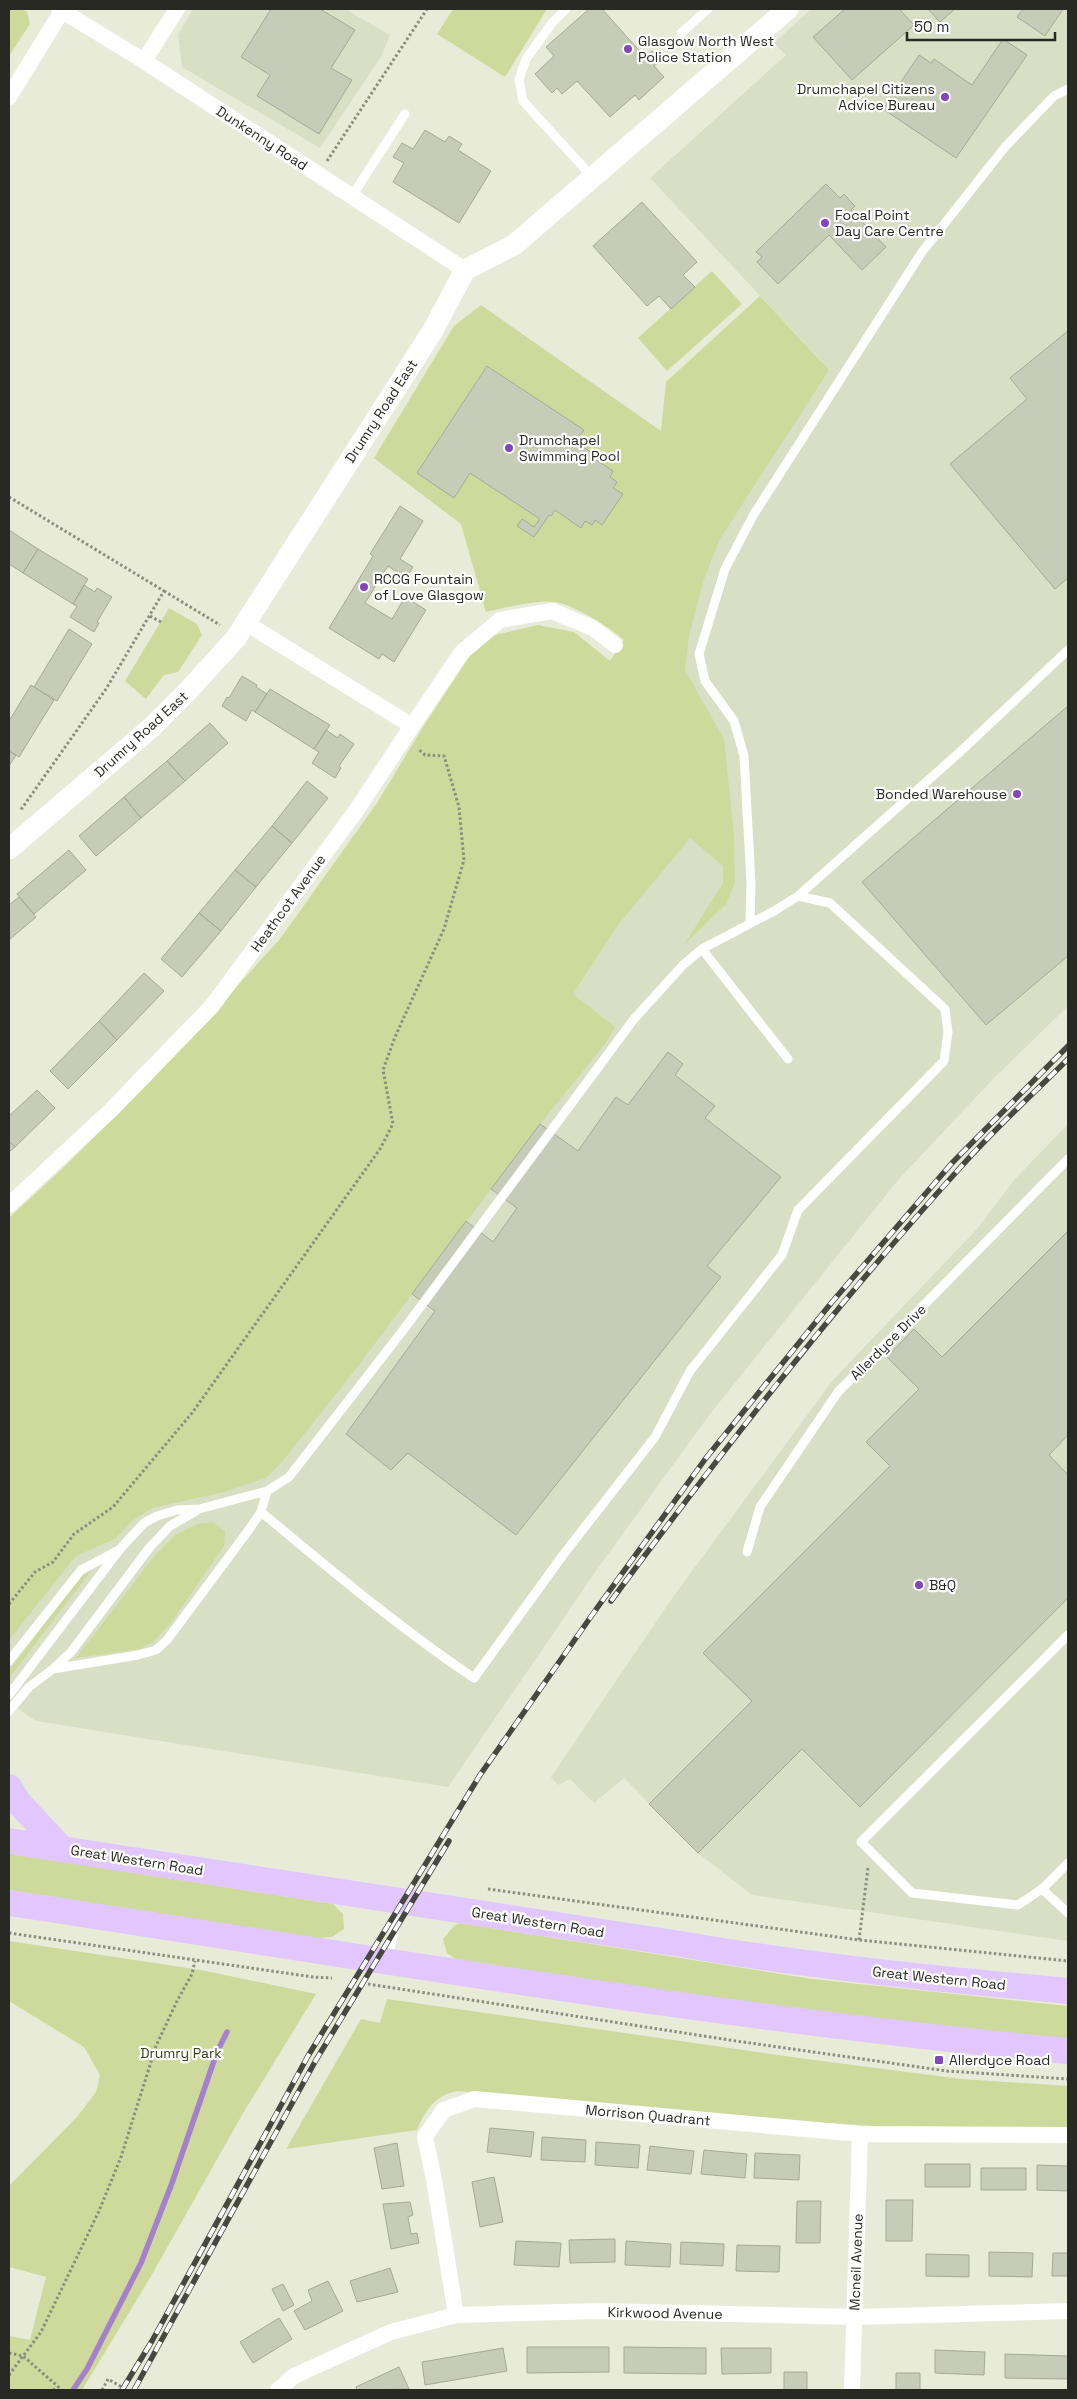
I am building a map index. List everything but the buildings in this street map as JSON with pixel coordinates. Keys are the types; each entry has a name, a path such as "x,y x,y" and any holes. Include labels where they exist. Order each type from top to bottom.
{"main road":[{"path":"9,1787 18,1802 62,1849"},
{"name":"Great Western Road","path":"9,1841 401,1900 771,1960 887,1974 1068,1990"},
{"path":"9,1903 439,1970 874,2031 1068,2051"}],"street":[{"path":"144,62 177,9"},
{"path":"465,270 514,245 788,9"},
{"path":"9,97 60,10"},
{"name":"Dunkenny Road","path":"60,10 144,62 465,270"},
{"name":"Drumry Road East","path":"11,847 152,727 187,692 241,631 432,332 465,270"},
{"name":"Heathcot Avenue","path":"9,1205 110,1111 212,1006 356,811 426,702 462,652 500,620 552,611 593,628 615,645"},
{"path":"241,631 408,731"},
{"name":"Morrison Quadrant","path":"456,2315 425,2136 444,2110 474,2099 860,2134 1068,2135"},
{"name":"Mcneil Avenue","path":"852,2390 860,2134"},
{"name":"Kirkwood Avenue","path":"278,2390 294,2376 391,2332 456,2315 599,2311 854,2317 1068,2311"}],"lane":[{"path":"566,9 552,23 526,59 519,80 523,101 593,178"},
{"path":"681,33 708,9"},
{"path":"750,923 751,882 744,756 734,721 705,682 699,654 725,569 754,514 922,252 1005,147 1054,96 1068,89"},
{"path":"352,196 405,114"},
{"path":"9,1696 120,1549 144,1523 157,1516 177,1510 199,1509 267,1491 289,1477 404,1330 634,1019 683,965 702,949 798,896 960,751 1068,650"},
{"path":"261,1512 365,1597 474,1678 563,1555 655,1437 690,1371 782,1255 798,1210 944,1061 948,1032 945,1009 830,903 798,896"},
{"path":"702,949 788,1059"},
{"name":"Allerdyce Drive","path":"747,1552 760,1507 838,1392 1068,1159"},
{"path":"53,1669 138,1655 156,1650 167,1640 261,1512 267,1491"},
{"path":"9,1711 29,1687 53,1669 71,1652 150,1547 170,1526 199,1509"},
{"path":"9,1661 81,1570 120,1549"},
{"path":"1068,1635 861,1842 912,1893 1018,1905 1042,1889 1068,1864"},
{"path":"1042,1889 1068,1912"},
{"path":"387,1961 401,1900"}],"path":[{"path":"317,174 341,143 427,9"},
{"path":"9,496 220,625 241,631"},
{"path":"11,847 11,830 16,818 71,741 164,591"},
{"path":"150,616 160,622"},
{"path":"9,1604 35,1572 53,1562 74,1534 113,1507 192,1413 380,1149 392,1124 382,1070 444,928 464,860 459,807 444,756 425,755 408,731"},
{"path":"859,1940 866,1877"},
{"path":"482,1888 859,1940 1068,1961"},
{"path":"9,1933 195,1961 313,1977 336,1978"},
{"path":"9,2375 41,2332 99,2211 121,2157 156,2046 192,1974 195,1961"},
{"path":"362,1983 736,2041 947,2070 1068,2079"},
{"path":"9,2353 23,2356 62,2390"},
{"path":"102,2390 108,2379 128,2390"},
{"path":"52,2390 59,2387"}],"shaded area":[{"path":"193,9 345,9 390,35 381,57 320,148 182,67 178,35"},
{"path":"811,9 1068,9 1068,1006 994,1078 898,1180 710,1414 598,1568 448,1787 36,1721 9,1703 9,1635 615,659 821,361 650,178 786,55 774,43"},
{"path":"1068,1124 1068,1941 752,1895 698,1853 624,1778 594,1803 570,1779 558,1785 551,1777 673,1597 833,1380 977,1229 1014,1180"}],"green space":[{"path":"9,9 22,9 27,12 30,24 9,56"},
{"path":"453,9 547,9 505,77 437,34"},
{"path":"712,271 742,304 667,371 638,338"},
{"path":"760,296 829,370 720,539 704,579 689,636 685,670 724,739 734,835 735,883 726,904 684,945 723,883 723,866 690,838 618,925 573,994 615,1027 605,1044 540,1124 355,1370 282,1462 266,1478 224,1492 152,1508 133,1520 115,1539 76,1556 9,1640 9,1218 62,1169 150,1082 280,939 377,803 423,727 470,656 495,635 538,625 574,632 610,661 624,640 592,618 556,602 531,603 486,612 461,524 374,458 454,326 481,305 661,431 666,382"},
{"path":"169,608 197,624 202,635 178,672 164,675 146,699 125,681"},
{"path":"213,1522 225,1531 224,1546 170,1624 153,1642 140,1649 76,1658 156,1554 175,1535 197,1524"},
{"path":"91,1571 9,1678 9,1671 81,1576"},
{"path":"9,1853 333,1904 343,1914 344,1929 332,1937 317,1938 9,1890"},
{"path":"460,1923 812,1979 1068,2006 1068,2040 833,2015 457,1960 447,1953 443,1939 454,1926"},
{"name":"Drumry Park","path":"9,1941 201,1970 316,1994 242,2115 150,2278 82,2390 9,2390 9,2336 30,2340 46,2277 9,2267 9,2186 77,2117 96,2092 100,2075 84,2047 9,2001"},
{"path":"387,1999 799,2058 961,2079 1068,2086 1068,2130 892,2127 762,2119 457,2091 443,2096 432,2104 417,2130 286,2149 361,2019 380,2023"}],"waterway":[{"path":"73,2390 87,2369 141,2263 172,2183 217,2052 227,2032"}],"railway":[{"path":"122,2390 152,2341 308,2056 480,1775 597,1608 706,1458 832,1302 952,1163 1068,1046"},
{"path":"611,1601 780,1380 868,1273 972,1155 1068,1059"},
{"path":"134,2390 316,2060 449,1841"}],"place":[{"name":"Glasgow North West Police Station","path":"628,49"},
{"name":"Drumchapel Citizens Advice Bureau","path":"945,97"},
{"name":"Focal Point Day Care Centre","path":"825,223"},
{"name":"Drumchapel Swimming Pool","path":"509,448"},
{"name":"RCCG Fountain of Love Glasgow","path":"364,587"},
{"name":"Bonded Warehouse","path":"1017,794"},
{"name":"B&Q","path":"919,1585"},
{"name":"Allerdyce Road","path":"939,2060"}]}
